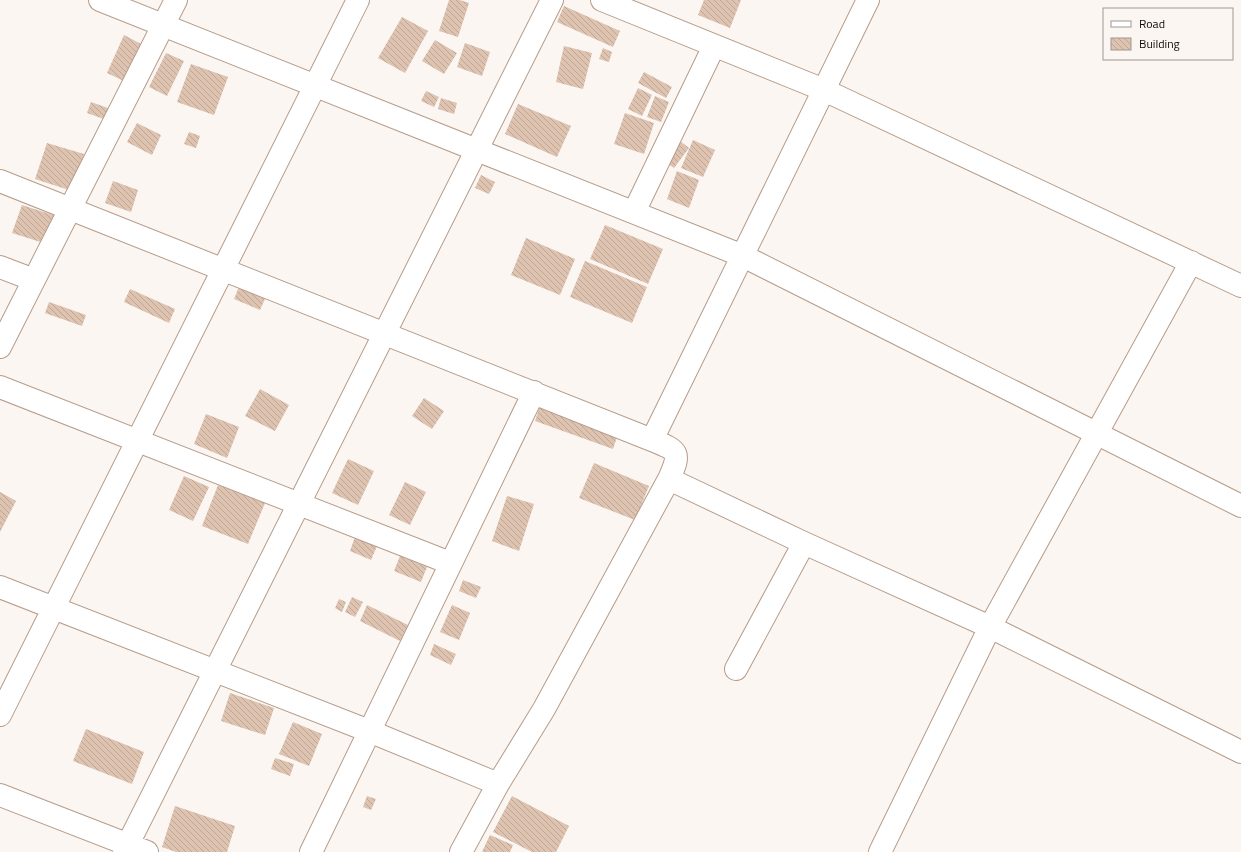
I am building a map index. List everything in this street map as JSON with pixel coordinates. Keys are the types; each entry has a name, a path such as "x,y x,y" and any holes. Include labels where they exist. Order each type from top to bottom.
{"street":[{"path":"100,0 743,256 1241,506"},
{"path":"0,348 176,0"},
{"path":"0,715 358,0"},
{"path":"0,795 133,850 215,670 552,0"},
{"path":"602,0 824,90 1241,286"},
{"path":"652,440 868,0"},
{"path":"634,212 714,46"},
{"path":"0,181 672,448 676,454 676,462 669,479 544,709 498,784 461,852"},
{"path":"880,852 990,627 1191,262"},
{"path":"0,267 34,280"},
{"path":"0,387 450,563"},
{"path":"311,852 534,392"},
{"path":"669,479 804,543 990,627 1241,752"},
{"path":"736,669 804,543"},
{"path":"0,588 215,670 498,784"}],"building":[{"path":"449,0 460,0 469,3 458,37 439,31"},
{"path":"704,0 741,0 730,28 698,15"},
{"path":"564,6 620,31 613,47 557,22"},
{"path":"402,17 428,31 405,73 378,58"},
{"path":"124,35 143,45 126,82 107,73"},
{"path":"435,40 457,53 444,74 422,61"},
{"path":"465,43 490,52 482,76 457,67"},
{"path":"564,46 592,53 583,89 556,82"},
{"path":"603,48 612,52 609,62 599,59"},
{"path":"166,53 184,61 167,96 149,87"},
{"path":"191,64 228,77 214,115 177,102"},
{"path":"644,72 672,87 666,98 638,83"},
{"path":"638,88 652,95 642,116 628,109"},
{"path":"426,91 439,97 434,107 421,101"},
{"path":"655,96 669,102 661,122 647,117"},
{"path":"441,98 457,103 454,114 438,109"},
{"path":"91,102 108,108 104,119 87,113"},
{"path":"518,104 571,126 557,157 505,134"},
{"path":"625,113 654,123 644,154 614,144"},
{"path":"137,123 161,135 152,155 127,142"},
{"path":"189,132 200,136 196,148 184,144"},
{"path":"676,138 689,148 674,168 661,159"},
{"path":"693,140 715,150 703,177 681,168"},
{"path":"47,143 84,154 72,191 35,179"},
{"path":"677,171 699,180 689,208 667,199"},
{"path":"481,175 495,182 489,194 475,188"},
{"path":"113,181 138,190 131,212 105,203"},
{"path":"22,205 59,217 50,245 12,233"},
{"path":"605,225 663,249 648,284 590,259"},
{"path":"526,238 575,259 560,295 511,275"},
{"path":"585,261 647,287 632,323 570,297"},
{"path":"239,287 265,299 260,310 234,299"},
{"path":"130,289 175,309 169,323 124,302"},
{"path":"49,302 86,315 82,326 45,313"},
{"path":"260,389 289,405 275,431 245,416"},
{"path":"424,398 444,411 432,429 412,416"},
{"path":"541,403 619,431 613,449 535,421"},
{"path":"206,414 239,427 227,458 194,444"},
{"path":"348,459 374,471 358,505 332,493"},
{"path":"594,463 649,486 635,520 579,498"},
{"path":"184,476 209,487 193,521 169,510"},
{"path":"405,482 426,492 410,525 389,515"},
{"path":"218,485 265,503 248,544 202,526"},
{"path":"0,492 16,501 0,532"},
{"path":"507,496 534,504 519,551 492,541"},
{"path":"355,537 377,546 371,560 350,551"},
{"path":"400,556 427,567 421,582 394,571"},
{"path":"463,580 481,587 476,598 459,591"},
{"path":"352,597 363,602 355,617 345,612"},
{"path":"339,599 346,602 342,612 335,608"},
{"path":"367,605 408,625 400,641 360,621"},
{"path":"452,605 470,613 459,640 440,632"},
{"path":"434,644 456,654 451,665 430,655"},
{"path":"230,693 274,708 265,735 221,721"},
{"path":"293,722 322,734 309,766 279,754"},
{"path":"86,729 144,752 132,784 73,761"},
{"path":"275,758 294,764 290,776 271,769"},
{"path":"367,796 376,799 371,810 363,807"},
{"path":"512,796 569,826 556,852 532,852 493,832"},
{"path":"175,806 235,826 227,852 176,852 162,847"},
{"path":"490,835 513,845 510,852 482,852"}]}
